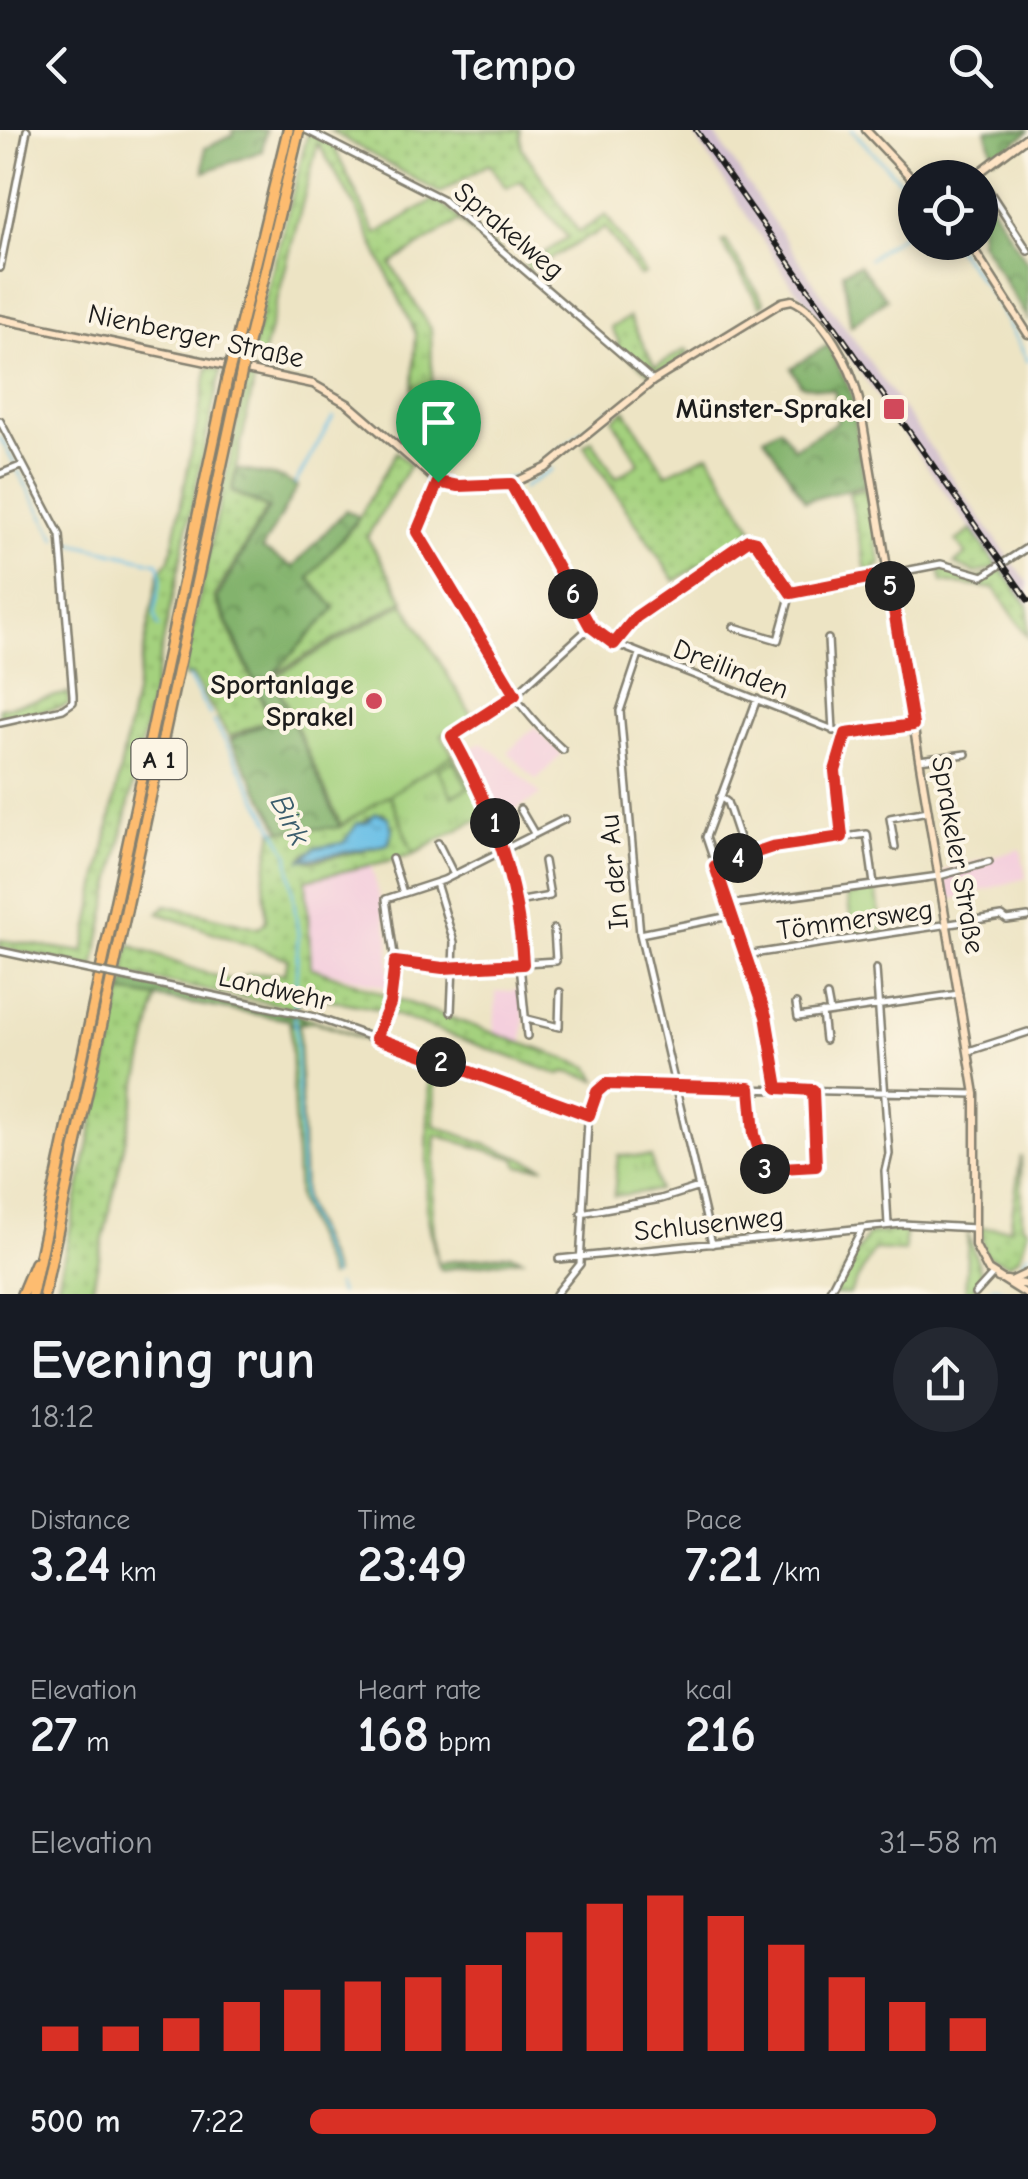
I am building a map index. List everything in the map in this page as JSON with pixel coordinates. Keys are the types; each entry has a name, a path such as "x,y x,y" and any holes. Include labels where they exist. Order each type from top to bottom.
{"highway":[{"name":"A 1","path":"32,1294 227,379 296,131"},
{"name":"A 1","path":"47,1294 296,131"},
{"path":"22,1294 42,1253"}],"street":[{"path":"0,268 27,130"},
{"path":"866,130 898,164"},
{"name":"Sprakelweg","path":"296,131 323,133 442,199 653,382"},
{"path":"996,160 1028,136"},
{"path":"998,209 1028,252"},
{"path":"981,260 1028,334"},
{"name":"Sprakeler Straße","path":"653,382 786,300 799,303 820,325 857,390 968,1051 974,1094 975,1228 979,1257 995,1276"},
{"name":"Nienberger Straße","path":"0,319 313,384 348,404 438,482"},
{"path":"563,750 528,716 417,532 438,482 458,486 511,484 546,468 653,382"},
{"path":"0,420 60,535 73,702 64,709 0,723"},
{"path":"0,474 22,465"},
{"name":"Dreilinden","path":"511,484 590,626 614,644 833,731 846,734 913,725"},
{"path":"614,644 636,617 748,540 756,542 791,593 778,640 734,627"},
{"path":"791,593 941,564 983,576 1028,547"},
{"path":"527,1036 517,902 504,849 452,733 515,695 590,626"},
{"path":"828,639 833,731"},
{"name":"In der Au","path":"639,654 620,710 640,934 712,1244"},
{"path":"756,699 706,832 771,1036 778,1088"},
{"path":"842,837 836,761 846,734"},
{"path":"919,760 966,754"},
{"path":"720,797 726,802 745,856"},
{"path":"520,808 534,833"},
{"path":"895,847 890,818 928,812"},
{"path":"376,1038 390,1004 395,962 386,901 454,876 565,819"},
{"path":"715,866 779,846 867,834 874,884"},
{"path":"438,844 454,876"},
{"path":"392,860 403,893"},
{"path":"517,902 550,896 544,862"},
{"path":"728,906 938,876 989,862"},
{"path":"436,884 451,927 456,968 450,1012"},
{"path":"640,934 731,916"},
{"name":"Tömmersweg","path":"745,956 1002,916 1008,920 1028,917"},
{"path":"395,962 456,968 556,961 554,928"},
{"name":"Landwehr","path":"0,951 316,1017 589,1115"},
{"path":"876,969 885,1091 888,1226"},
{"path":"527,1019 559,1028 560,992"},
{"path":"796,1004 798,1017 959,994"},
{"path":"826,1040 828,996"},
{"path":"968,1051 1028,1032"},
{"path":"556,1294 578,1270 589,1115 600,1088 610,1084 974,1094"},
{"path":"750,1088 754,1134 768,1170 816,1166 813,1090"},
{"path":"581,1213 661,1199 698,1187"},
{"name":"Schlusenweg","path":"559,1259 888,1226 975,1228"},
{"path":"828,1294 862,1230"},
{"path":"1012,1280 1028,1272"},
{"path":"995,1276 1028,1285"},
{"path":"975,1294 995,1276"},
{"path":"995,1276 1026,1294"}],"shaded area":[{"path":"691,130 712,130 823,296 1009,558 998,567 839,342 792,285"},
{"path":"411,413 424,426 416,439 408,435 401,445 394,439"},
{"path":"1013,563 1028,582 1028,606 1002,570"},
{"path":"534,727 562,754 536,780 508,752"},
{"path":"481,742 541,795 498,820 465,752"},
{"path":"1021,849 1026,878 949,900 943,871"},
{"path":"371,864 389,937 389,988 312,967 306,880"},
{"path":"522,990 523,1043 494,1032 496,992"}],"green space":[{"path":"232,130 266,130 262,151 204,172 205,148 233,135"},
{"path":"329,130 520,130 522,148 579,232 606,215 645,274 639,276 605,228 530,270 524,265 568,238 521,181 506,188 489,164 440,193"},
{"path":"986,130 1028,130 1028,132 994,158"},
{"path":"308,133 332,143 376,234 435,199 501,252 497,255 459,221 391,264 431,329 433,412 439,427 434,435 411,413 416,334 356,208 318,143 261,363 249,362"},
{"path":"998,216 1028,264 1028,320 992,260 998,260"},
{"path":"726,241 764,303 760,306 721,242"},
{"path":"859,265 887,299 851,326 843,272"},
{"path":"629,317 655,367 686,349 689,354 654,377 616,346 619,342 611,328"},
{"path":"828,345 851,392 865,485 805,501 764,437 780,428 794,448 837,422 835,391 801,385 791,368"},
{"path":"208,367 221,370 94,968 0,947 0,940 84,952 159,573 170,559"},
{"path":"249,371 256,372 231,492 267,508 214,597 270,719 229,737 192,675 185,677 184,666"},
{"path":"625,410 666,474 709,454 753,529 675,581 584,446 592,440 616,478 639,463 613,419"},
{"path":"396,452 410,465 367,537 404,600 272,675 334,609 308,578 356,523"},
{"path":"237,469 283,478 297,487 262,549 293,567 346,510 359,517 309,578 335,608 272,675 340,827 282,831 230,740 272,720 217,598 269,508 232,491"},
{"path":"866,489 881,564 867,574 849,493"},
{"path":"972,530 998,567 976,573 954,564 966,554 956,541"},
{"path":"939,567 977,579 1002,570 1028,606 1028,637 995,589 942,582"},
{"name":"Sportanlage Sprakel","path":"404,603 473,717 442,735 453,755 341,825 274,677"},
{"path":"69,693 69,704 63,707 0,719 0,708"},
{"path":"453,755 488,814 413,853 389,792"},
{"path":"453,761 468,788 452,796 438,769"},
{"path":"389,792 409,844 436,842 413,855 306,880 311,967 389,996 383,1010 306,995 295,1008 125,974 129,945 236,981 249,974 284,973 288,959 158,913 166,905 259,928 266,921 264,880 273,831 340,827","holes":["384,813 392,826 390,842 385,846 313,861 301,859 311,851 341,844 372,816"]},
{"path":"876,888 882,929 854,937 847,896"},
{"path":"126,981 299,1015 305,1023 290,1025 289,1020 122,992"},
{"path":"122,992 157,998 91,1294 56,1294"},
{"path":"395,998 589,1067 597,1080 567,1072 560,1075 390,1013"},
{"path":"299,1015 551,1104 435,1065 434,1125 545,1167 519,1166 516,1159 436,1135 432,1210 437,1263 426,1209 429,1063 313,1021 305,1023"},
{"path":"299,1024 304,1201 334,1274 329,1277 298,1201 290,1025"},
{"path":"618,1155 651,1157 658,1190 614,1196"},
{"path":"1021,1156 1022,1224 1028,1229 1020,1256 1009,1264 985,1255 980,1228 1010,1228"},
{"path":"905,1229 905,1252 874,1250 849,1294 831,1294 868,1235"},
{"path":"968,1234 982,1275 970,1294 965,1294"},
{"path":"510,1254 522,1259 441,1270 437,1263"}],"water":[{"path":"376,813 388,817 392,830 388,844 302,860 315,848 343,843 358,823 366,823"}],"waterway":[{"path":"852,130 898,179"},
{"path":"869,259 898,238"},
{"path":"965,260 996,301 1028,361"},
{"path":"535,470 613,408"},
{"path":"295,484 333,417"},
{"name":"Birk","path":"0,437 14,463"},
{"path":"523,488 552,469"},
{"name":"Birk","path":"18,471 56,538"},
{"path":"496,481 519,477"},
{"name":"Birk","path":"64,541 158,563 161,579 155,611 159,627"},
{"name":"Birk","path":"188,676 210,715"},
{"name":"Birk","path":"214,721 288,853 298,934 295,1007"},
{"name":"Birk","path":"295,1017 302,1202 332,1276"},
{"path":"1023,1263 1028,1253"},
{"name":"Birk","path":"336,1285 340,1294"},
{"path":"982,1294 995,1287 1011,1294"}],"railway":[{"path":"696,130 1028,600"}],"place":[{"name":"Münster-Sprakel","path":"894,409"},
{"name":"Sportanlage Sprakel","path":"374,701"}],"route":[{"path":"438,482 458,486 511,484 590,626 598,636 614,644 622,628 636,617 748,540 756,542 791,593 888,574 913,725 858,736 846,734 835,771 842,837 772,847 715,866 766,1016 778,1088 813,1090 816,1166 765,1169 754,1134 750,1088 606,1084 597,1092 589,1115 376,1038 390,1004 395,962 443,968 523,964 517,905 504,849 484,795 452,736 454,731 515,695 494,667 417,532 416,524 438,482"}]}
